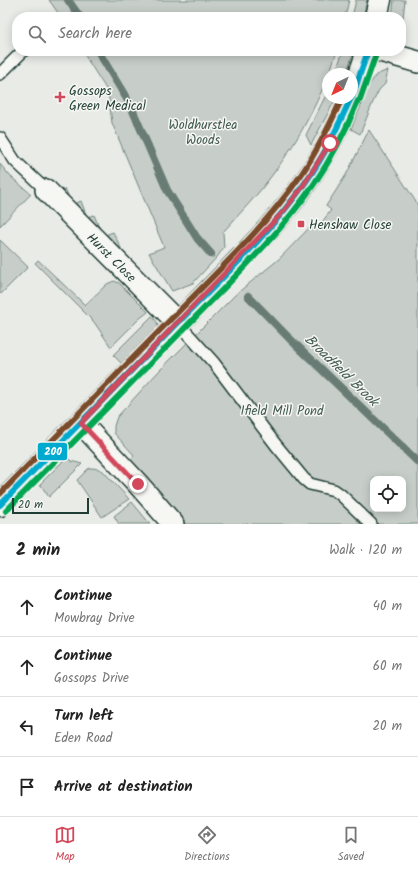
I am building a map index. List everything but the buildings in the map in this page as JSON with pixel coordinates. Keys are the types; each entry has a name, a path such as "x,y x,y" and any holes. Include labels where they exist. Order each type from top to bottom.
{"street":[{"path":"377,12 380,0"},
{"path":"358,80 366,56"},
{"path":"397,56 418,62"},
{"path":"0,505 178,323 282,213 301,189 330,143 349,104"},
{"name":"Hurst Close","path":"46,190 178,323"},
{"path":"81,423 138,484 172,524"}],"lane":[{"path":"0,74 18,56"},
{"path":"0,138 15,161 46,190"},
{"path":"178,323 214,363 276,445 304,479 310,484 334,490 371,524"}],"green space":[{"path":"49,0 349,0 346,12 57,12"},
{"path":"356,0 367,0 364,12 353,12"},
{"path":"394,0 405,0 404,12 393,12"},
{"name":"Woldhurstlea Woods","path":"85,56 335,56 331,68 322,68 322,90 302,130 267,182 223,232 224,247 218,256 193,283 172,291 149,253 164,247 112,123 108,92"},
{"path":"341,56 352,56 348,68 337,68"},
{"path":"388,70 385,84 379,90 373,102 360,134 351,129 370,84 376,75"},
{"path":"322,103 333,104 311,145 306,135"},
{"name":"Ifield Mill Pond","path":"369,130 418,205 418,524 185,524 128,461 134,455 114,433 114,426 117,417 159,371 235,295 279,259 312,225 317,229 331,210 326,206 346,175"},
{"path":"0,164 10,176 31,194 0,226"},
{"path":"65,188 72,205 81,201 87,217 94,215 103,236 113,232 121,248 120,255 63,197 61,194"},
{"path":"0,240 28,267 1,294 0,293"},
{"path":"38,260 85,305 107,284 114,281 119,283 148,312 111,347 94,322 35,263"},
{"path":"152,316 157,322 158,328 122,364 113,355"},
{"path":"67,457 71,461 82,464 49,497 40,484"},
{"path":"92,468 103,471 129,499 102,517 77,480 88,469"},
{"path":"132,502 150,524 119,524 114,516"}],"waterway":[{"name":"Broadfield Brook","path":"68,0 76,12"},
{"name":"Broadfield Brook","path":"101,56 130,104 167,190 197,238 211,254"},
{"name":"Broadfield Brook","path":"248,296 289,338 418,462"}],"transit line":[{"name":"200","path":"358,80 366,56"},
{"path":"360,100 375,56"},
{"path":"0,494 255,232 287,195 307,166 323,138 339,104"},
{"name":"200","path":"0,505 260,239 292,200 320,161 348,104"},
{"path":"6,511 268,242 300,204 327,164 344,133 357,104"}],"place":[{"name":"Gossops Green Medical","path":"60,97"},
{"name":"Henshaw Close","path":"301,224"}],"route":[{"path":"138,484 81,423 282,213 317,166 330,143"}]}
